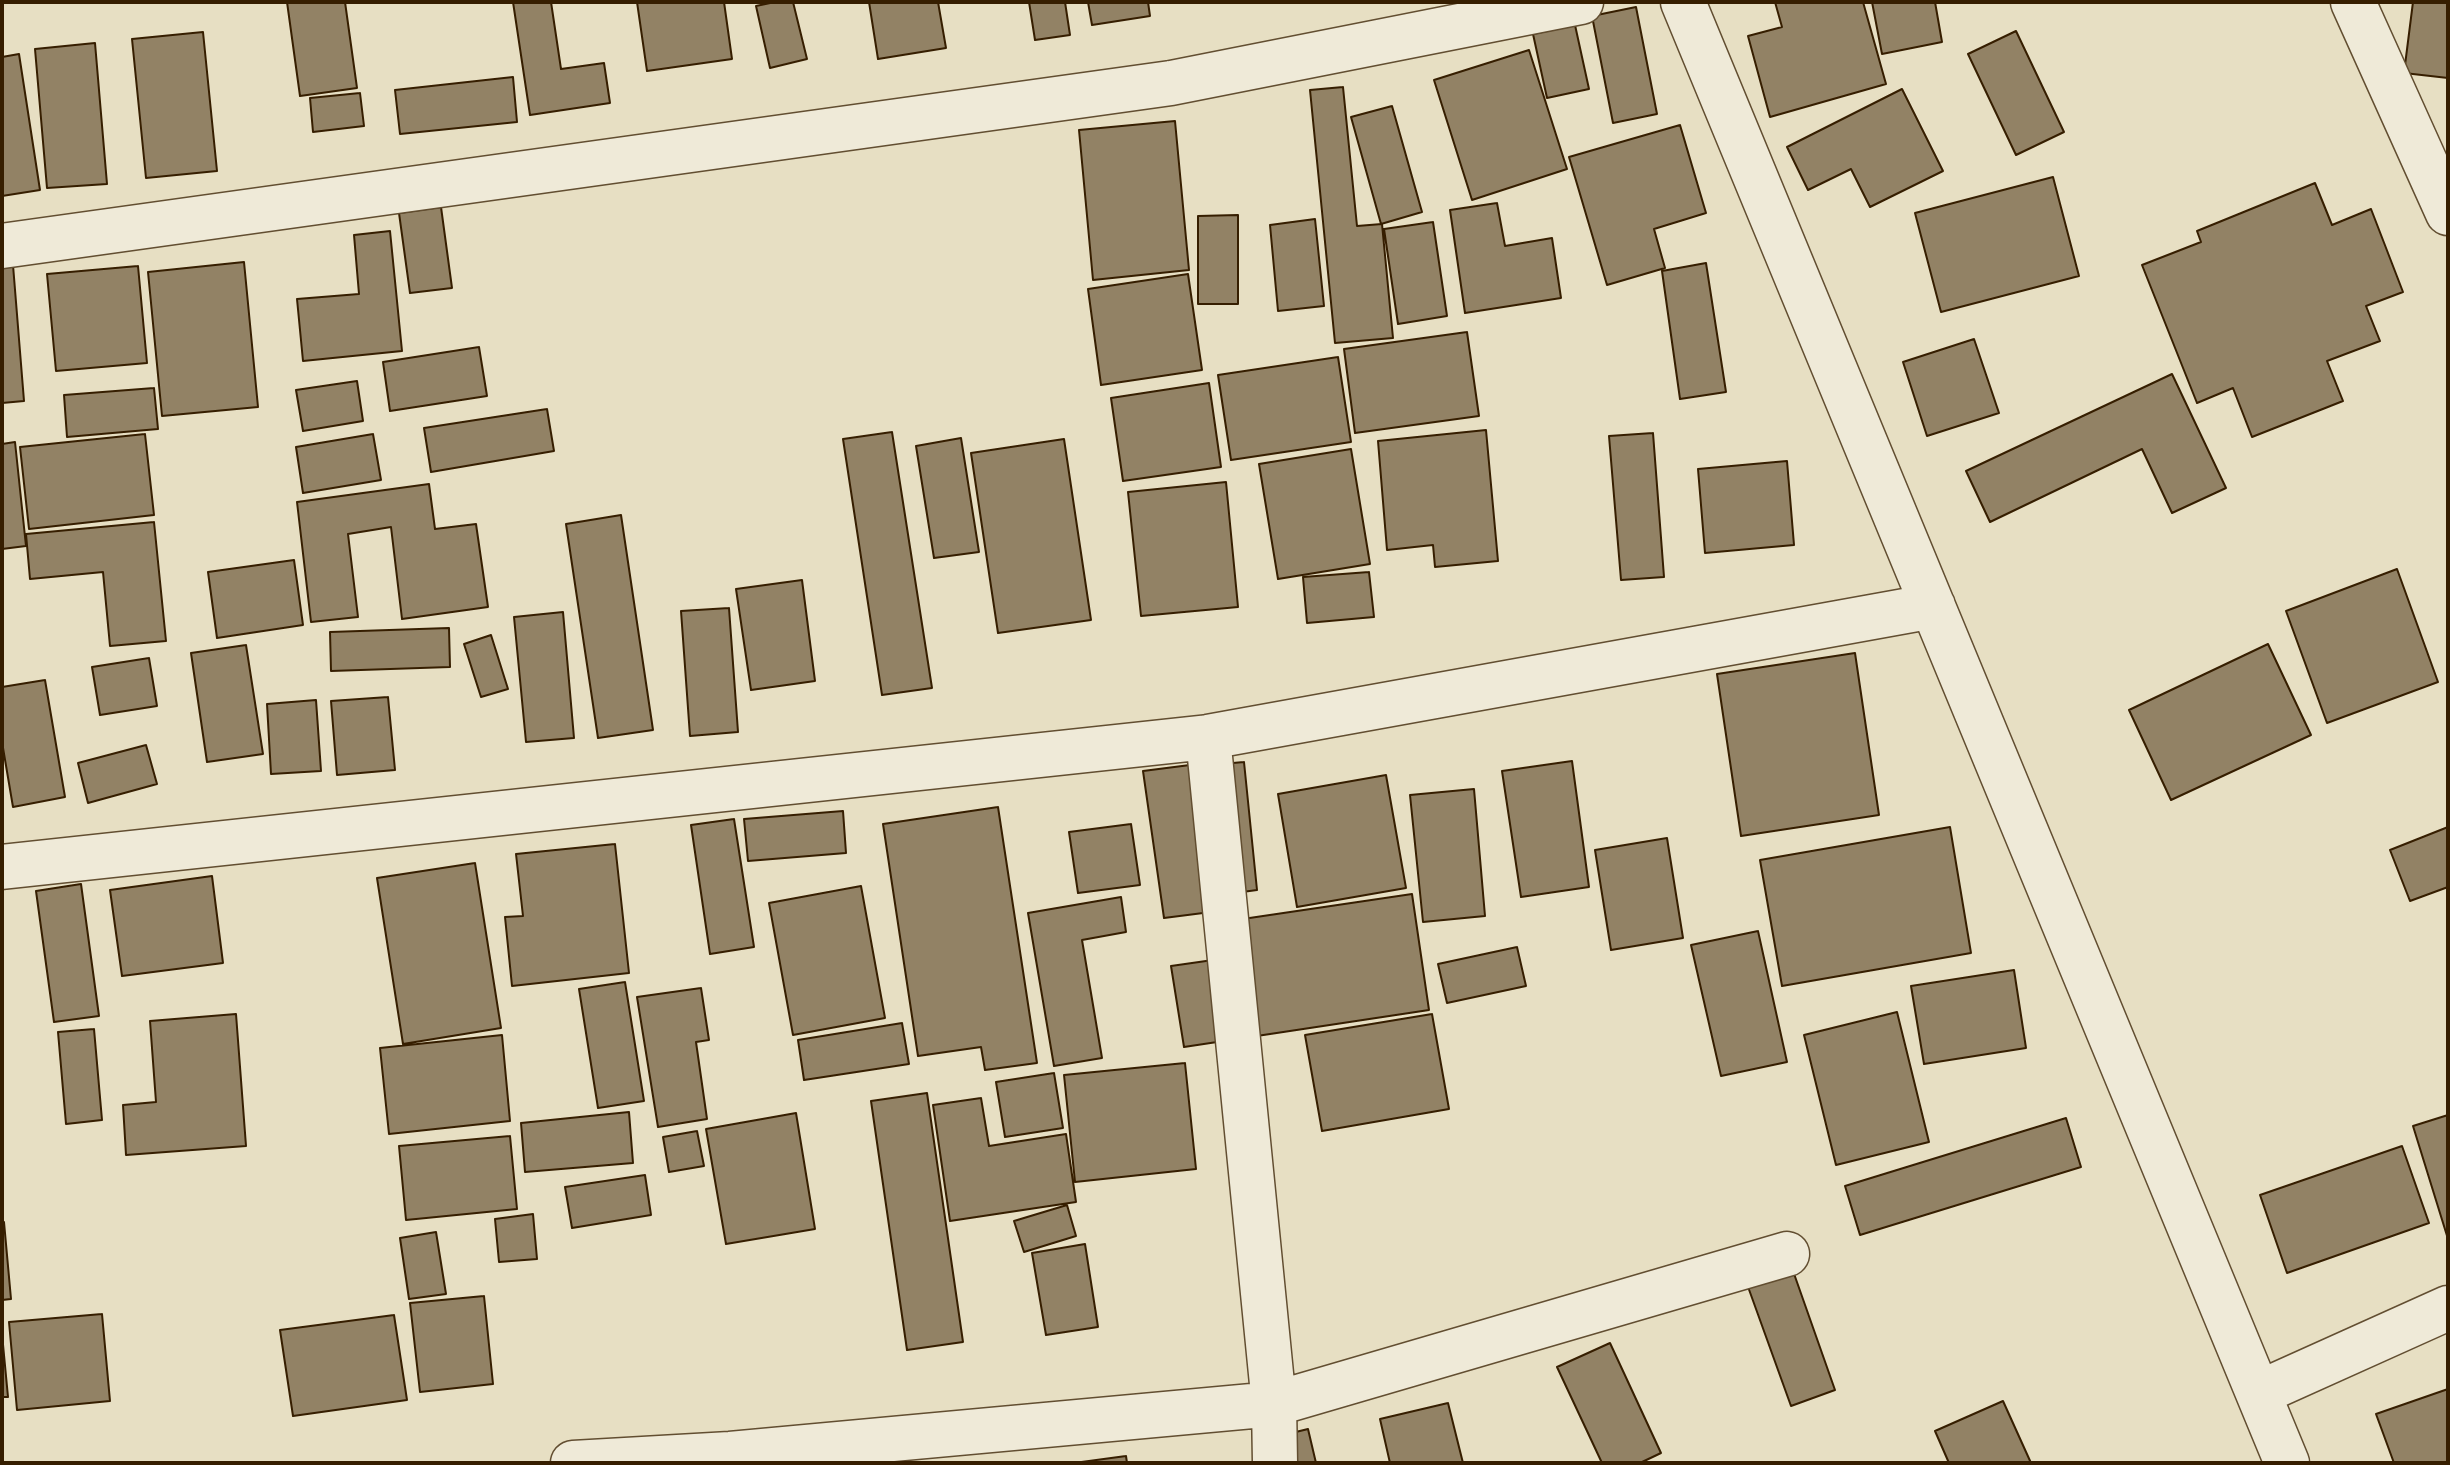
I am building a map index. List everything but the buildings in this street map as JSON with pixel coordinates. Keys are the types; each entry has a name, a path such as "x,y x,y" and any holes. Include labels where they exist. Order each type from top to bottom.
{"street":[{"path":"2,246 1171,83 1581,2"},
{"path":"1683,2 2287,1463"},
{"path":"2353,2 2448,213"},
{"path":"2,867 1208,737 1933,606"},
{"path":"1208,737 1274,1404 1275,1463"},
{"path":"573,1463 730,1454 1274,1404 1787,1254"},
{"path":"2259,1393 2448,1308"}]}
